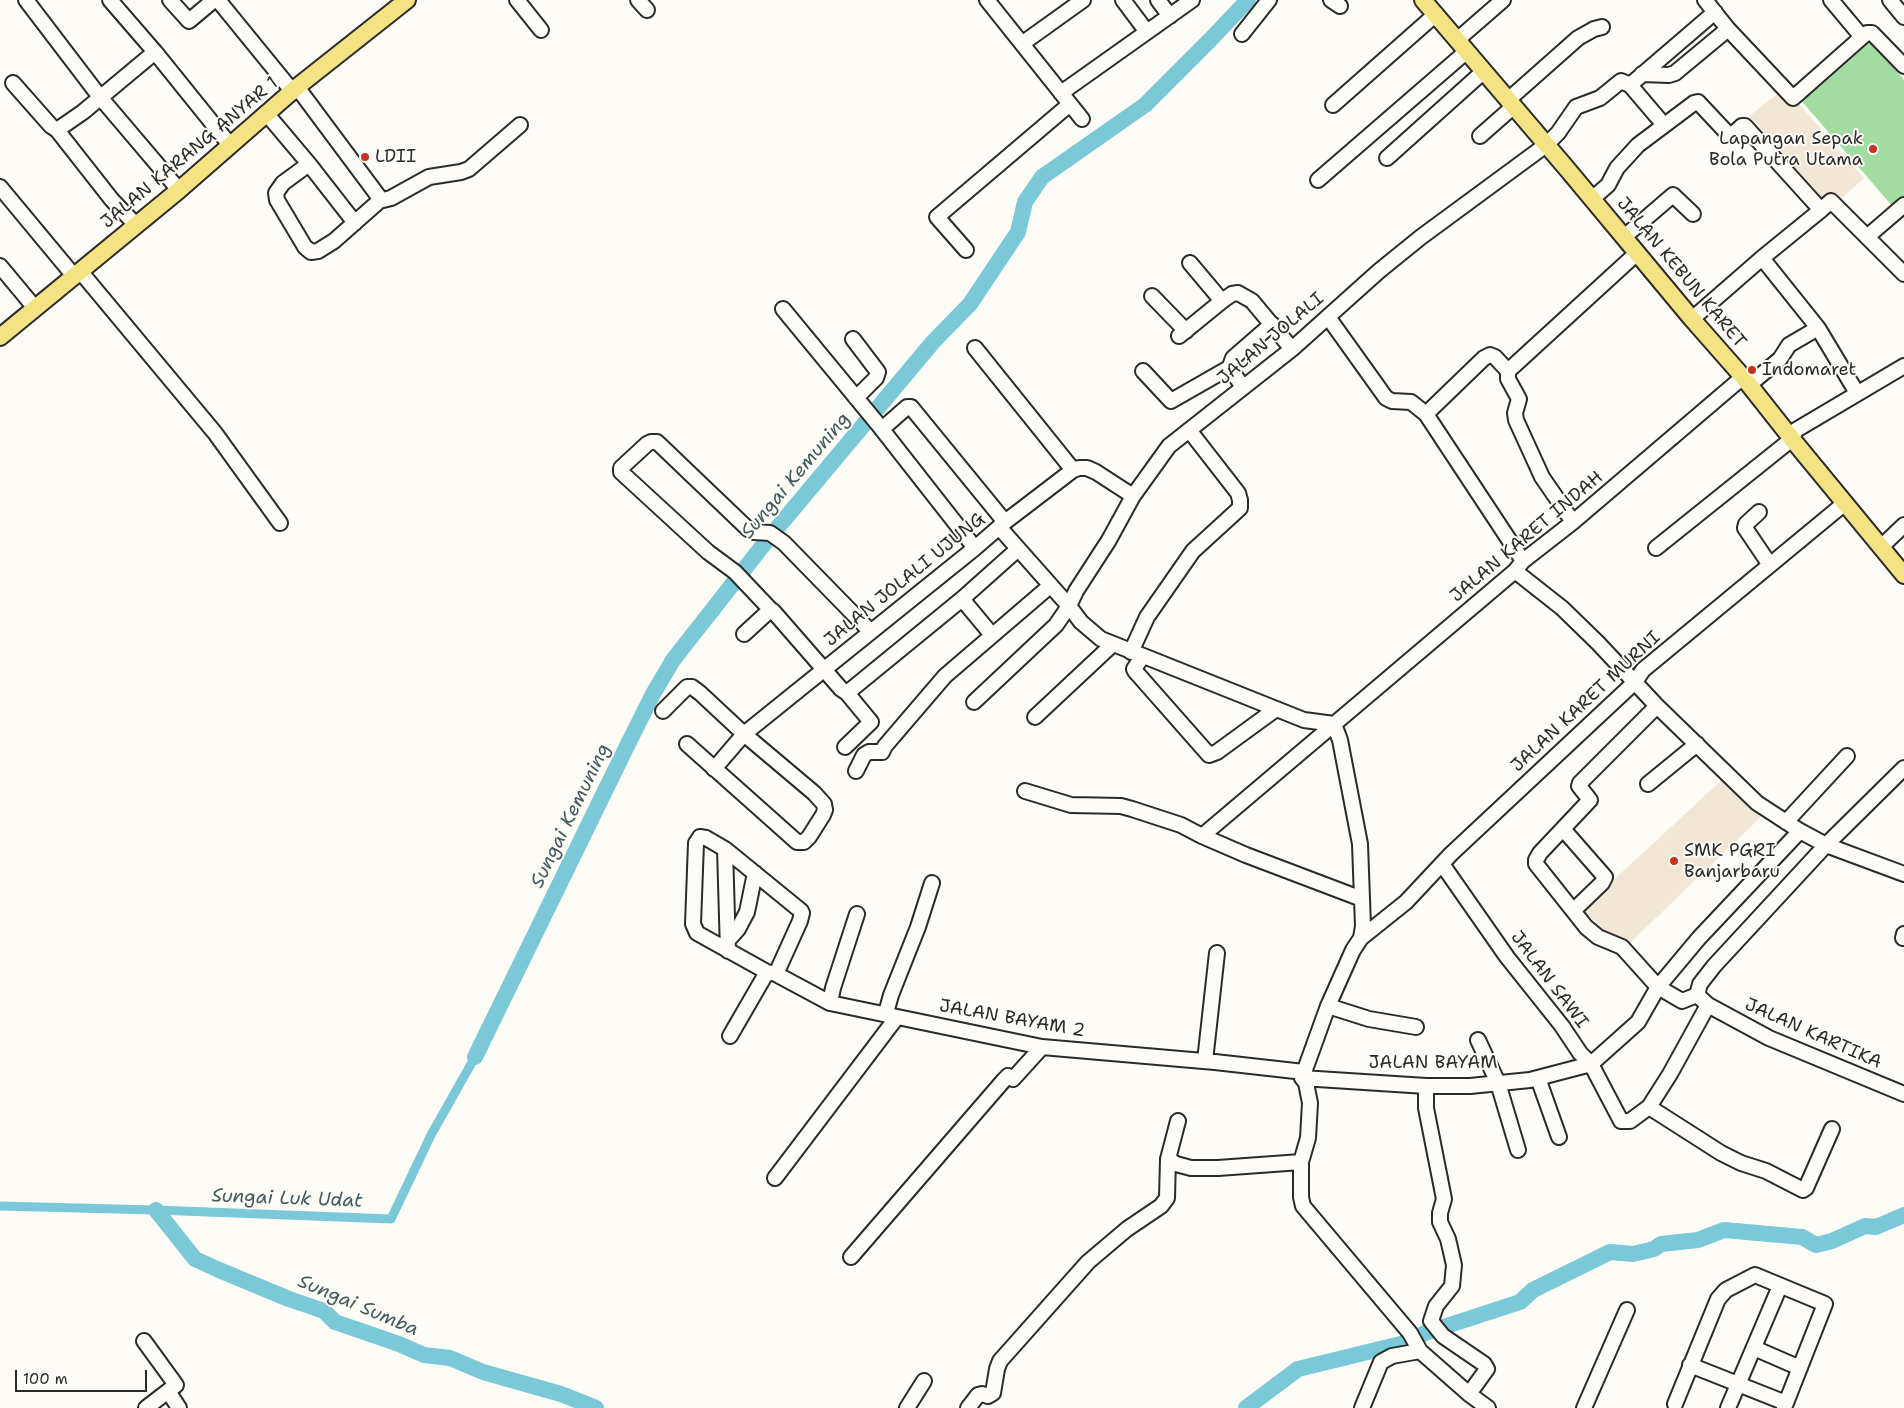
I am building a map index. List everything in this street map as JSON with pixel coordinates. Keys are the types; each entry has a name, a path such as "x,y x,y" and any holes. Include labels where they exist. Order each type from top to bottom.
{"main road":[{"name":"JALAN KEBUN KARET","path":"1423,0 1746,381 1904,575"},
{"name":"JALAN KARANG ANYAR 1","path":"0,337 179,190 266,113 402,1"}],"street":[{"path":"26,0 100,97 179,190"},
{"path":"110,0 155,52 230,145"},
{"path":"170,0 189,21 216,0 295,89 379,199"},
{"path":"517,0 541,30"},
{"path":"987,0 1082,118"},
{"path":"1023,43 1084,0"},
{"path":"1123,0 1146,32"},
{"path":"1158,0 1170,16"},
{"path":"1061,94 1192,0"},
{"path":"1242,34 1269,0"},
{"path":"1318,180 1462,45 1503,0"},
{"path":"1705,0 1728,28 1793,98 1870,32 1875,34 1904,66"},
{"path":"1831,0 1862,37"},
{"path":"1890,0 1904,17"},
{"path":"1664,125 1630,85 1715,12"},
{"path":"1333,105 1436,14"},
{"path":"1480,136 1578,38 1594,29 1602,27"},
{"path":"1642,74 1669,75 1675,73 1728,28"},
{"path":"57,130 83,112 155,52"},
{"path":"1387,158 1484,71"},
{"name":"JALAN JOLALI","path":"974,702 1056,625 1109,540 1133,496 1169,446 1292,349 1379,271 1421,237 1546,144 1558,133 1576,107 1600,98 1621,80 1630,85"},
{"path":"13,83 57,130 112,200 136,225"},
{"path":"1592,198 1610,182 1617,168 1632,150 1696,102 1700,103 1729,135 1732,135 1744,126 1821,210"},
{"path":"966,250 937,217 1070,104"},
{"path":"266,113 355,223"},
{"path":"309,164 283,183 276,193 277,200 305,247 311,252 318,251 334,241 379,199 391,198 429,177 462,172 469,169 520,125"},
{"path":"0,187 215,433 280,523"},
{"path":"1624,237 1673,195 1693,214"},
{"path":"1692,319 1831,201 1904,274"},
{"path":"1868,236 1904,204"},
{"path":"1508,371 1637,253"},
{"path":"1762,258 1818,328 1857,393"},
{"path":"1190,263 1222,301"},
{"path":"0,266 34,308"},
{"path":"1152,296 1183,334 1222,301 1232,294 1238,294 1252,301 1292,349"},
{"path":"782,309 880,426 976,548"},
{"path":"1328,317 1386,398 1392,401 1411,402 1426,414 1519,566 1757,803 1800,832 1826,845 1904,874"},
{"path":"1143,371 1171,401 1228,368 1233,358 1272,324"},
{"name":"JALAN KARET INDAH","path":"1202,836 1519,566 1746,381 1780,358 1789,345 1818,328"},
{"path":"853,340 878,372 861,403"},
{"path":"975,348 1073,470 1087,468 1133,496"},
{"path":"1426,414 1484,358 1490,355 1495,357 1508,371 1508,379 1519,399 1515,413 1516,420 1542,477 1573,522"},
{"path":"1228,368 1243,388"},
{"path":"1656,548 1792,439 1796,430 1804,424 1903,368"},
{"path":"880,426 907,407 911,407 1002,525 1018,549 1089,630 1101,639 1304,720 1334,724 1340,740 1360,844 1363,926 1361,938 1353,950 1328,1006 1303,1075 1310,1103 1308,1138 1301,1162 1301,1197 1303,1206 1410,1333 1419,1349 1469,1394 1488,1408"},
{"path":"1189,430 1238,493 1241,505 1238,512 1193,551 1147,617 1136,654 1134,668 1208,755 1217,752 1276,709"},
{"path":"845,747 871,722 847,693 747,584 687,533 621,472 620,468 647,444 657,442 748,529 754,532 770,533 784,543 870,631"},
{"name":"JALAN JOLALI UJUNG","path":"714,769 744,734 870,631 976,548 1002,525 1073,470"},
{"name":"JALAN KARET MURNI","path":"1361,938 1406,902 1451,854 1635,682 1643,670 1845,503"},
{"path":"1759,512 1746,524 1745,528 1770,565"},
{"path":"1881,547 1904,525"},
{"path":"847,693 962,599 1018,549"},
{"path":"856,771 864,755 869,752 882,752 885,746 945,676 1050,586"},
{"path":"962,599 992,634"},
{"path":"744,634 771,610"},
{"path":"1034,717 1112,644"},
{"path":"663,711 687,687 692,687 814,793 824,804 825,810 823,815 809,837 804,842 797,842 687,744"},
{"path":"1658,706 1580,783 1579,786 1590,800 1540,853 1536,860 1539,868 1586,927 1598,937 1622,947 1658,987 1682,1001 1697,995 1700,984 1714,966 1826,845 1904,768"},
{"path":"1648,784 1697,744"},
{"path":"1786,822 1847,756"},
{"path":"1025,791 1071,805 1122,806 1132,809 1181,825 1246,855 1362,898"},
{"path":"1563,829 1605,877 1574,910"},
{"path":"1591,1064 1638,1022 1658,987 1699,938 1800,832"},
{"name":"JALAN BAYAM 2","path":"725,849 702,836 696,840 693,924 695,931 700,936 729,945 772,973 830,1003 1042,1047 1205,1061 1303,1075"},
{"path":"725,849 794,903 802,913 772,973 730,1036"},
{"path":"725,849 729,945"},
{"name":"JALAN SAWI","path":"1442,864 1506,957 1562,1026 1580,1053 1591,1064 1621,1121 1635,1119 1649,1107"},
{"path":"729,945 747,912 756,873"},
{"path":"774,1178 892,1015 891,995 918,927 932,883"},
{"path":"830,1003 857,914"},
{"path":"1205,1061 1217,953"},
{"name":"JALAN KARTIKA","path":"1697,995 1708,1005 1769,1038 1904,1094"},
{"path":"1708,1005 1670,1074 1649,1107 1721,1153 1741,1163 1766,1171 1803,1190 1806,1188 1832,1129"},
{"path":"1328,1006 1369,1019 1416,1027"},
{"path":"1478,1040 1498,1083 1518,1150"},
{"path":"851,1257 1004,1080 1008,1076 1014,1079 1042,1047"},
{"name":"JALAN BAYAM","path":"1303,1075 1426,1086 1470,1086 1538,1078 1591,1064"},
{"path":"1538,1078 1559,1137"},
{"path":"1426,1086 1426,1108 1444,1199 1440,1213 1440,1222 1448,1239 1454,1265 1452,1286 1433,1313 1431,1321 1439,1332 1484,1364 1487,1369 1469,1394"},
{"path":"968,1408 978,1395 988,1396 993,1393 1000,1361 1088,1262 1160,1206 1167,1198 1168,1159 1178,1121"},
{"path":"1168,1159 1184,1167 1200,1168 1301,1162"},
{"path":"1678,1407 1690,1365 1718,1298 1726,1290 1755,1275 1825,1304 1785,1406 1690,1365"},
{"path":"1728,1408 1780,1286"},
{"path":"1584,1408 1628,1310"},
{"path":"144,1341 176,1383 176,1385 146,1408"},
{"path":"1754,1348 1800,1368"},
{"path":"1362,1408 1381,1362 1392,1356 1419,1349"},
{"path":"907,1408 924,1381"},
{"path":"168,1391 179,1408"}],"shaded area":[{"path":"1785,88 1864,178 1830,209 1749,116"},
{"name":"SMK PGRI Banjarbaru","path":"1724,778 1764,814 1630,943 1605,931 1582,909"}],"green space":[{"name":"Lapangan Sepak Bola Putra Utama","path":"1869,39 1904,80 1904,200 1894,208 1799,98"}],"waterway":[{"name":"Sungai Kemuning","path":"475,1057 625,750 653,694 673,660 768,539 933,342 970,304 1018,232 1025,202 1042,177 1145,105 1248,0"},
{"name":"Sungai Luk Udat","path":"0,1206 391,1219 431,1135 475,1057"},
{"name":"Sungai Sumba","path":"156,1210 195,1259 219,1270 289,1299 324,1311 335,1322 399,1344 424,1355 450,1358 483,1372 561,1394 596,1408"},
{"path":"1246,1408 1298,1369 1409,1342 1425,1333 1520,1302 1533,1290 1610,1252 1633,1254 1654,1249 1661,1244 1698,1240 1724,1230 1802,1237 1816,1245 1832,1241 1865,1226 1876,1227 1904,1215"}],"place":[{"name":"Lapangan Sepak Bola Putra Utama","path":"1873,149"},
{"name":"LDII","path":"365,157"},
{"name":"Indomaret","path":"1752,370"},
{"name":"SMK PGRI Banjarbaru","path":"1674,861"}]}
